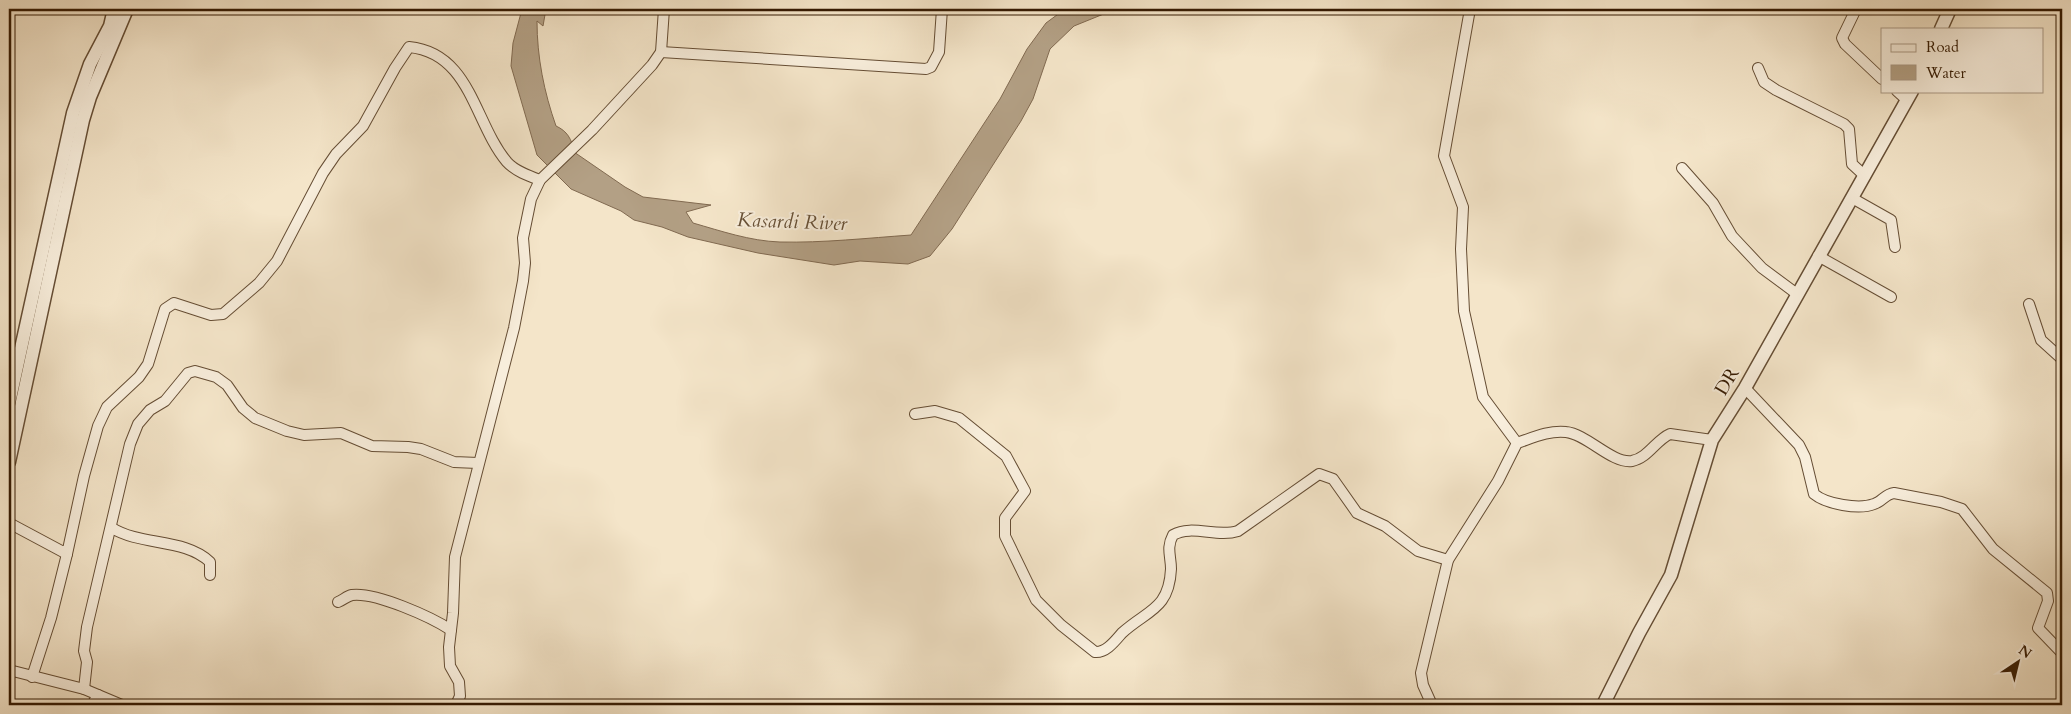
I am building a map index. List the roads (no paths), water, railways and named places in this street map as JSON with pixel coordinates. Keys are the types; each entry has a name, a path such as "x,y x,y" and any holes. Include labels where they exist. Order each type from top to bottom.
{"street":[{"path":"9,403 73,113 90,64 110,26 114,9"},
{"path":"9,462 84,120 90,97 127,9"},
{"path":"456,705 460,696 459,682 450,666 449,647 454,557 514,328 525,263 523,238 526,215 544,177 635,85 661,52 664,9"},
{"path":"661,52 926,69 931,67 939,52 942,9"},
{"path":"1470,9 1444,156 1463,207 1461,250 1464,311 1484,396 1517,442"},
{"path":"1856,9 1842,38 1881,78"},
{"path":"1941,28 1950,9"},
{"path":"36,678 84,476 98,426 107,407 139,377 148,364 165,309 174,303 211,315 222,314 259,283 277,261 323,174 336,154 363,126 395,68 409,47 430,51 444,59 475,100 489,134 508,163 517,170 544,177"},
{"path":"1758,68 1764,82 1776,90 1844,124 1849,129 1852,164 1866,176"},
{"name":"DR","path":"1603,705 1671,575 1712,440 1745,388 1910,96"},
{"path":"1682,168 1713,203 1732,236 1762,268 1797,294"},
{"path":"1852,198 1891,220 1895,248"},
{"path":"1818,256 1891,297"},
{"path":"2029,304 2041,340 2062,359"},
{"path":"80,688 87,662 84,651 87,627 112,528 124,464 134,431 150,410 164,401 188,373 195,371 216,377 227,385 243,408 255,418 287,431 304,435 341,433 372,446 408,447 454,462 478,463"},
{"path":"1745,388 1799,445 1805,457 1814,494 1826,502 1872,505 1887,495 1894,493 1941,502 1962,509 1993,549 2047,592 2048,600 2038,628 2062,653"},
{"path":"915,414 934,411 960,418 1006,456 1025,491 1006,518 1005,536 1036,600 1061,625 1095,652 1106,649 1135,622 1152,612 1160,604 1171,571 1168,553 1173,536 1180,531 1228,534 1238,530 1319,474 1333,479 1357,513 1385,526 1418,551 1448,560"},
{"path":"1432,705 1423,685 1421,673 1448,560 1498,481 1517,442 1546,433 1565,432 1574,434 1620,459 1632,461 1640,458 1663,437 1670,434 1712,440"},
{"path":"9,523 66,554"},
{"path":"112,528 128,537 175,546 203,555 210,562 210,575"},
{"path":"338,602 350,595 378,599 419,613 451,630"},
{"path":"9,670 80,688 122,705"},
{"path":"92,705 98,695"}],"water":[{"path":"522,9 546,9 543,26 537,21 538,48 542,74 556,126 568,136 574,152 643,197 711,205 686,212 693,223 758,240 796,242 911,235 1000,99 1027,49 1046,23 1065,9 1116,9 1074,26 1050,49 1033,99 1021,121 952,229 930,256 908,264 860,261 834,265 758,253 688,237 662,227 634,220 621,211 571,189 537,155 511,66 513,43"}],"water label":[{"name":"Kasardi River","path":"792,221"}]}
